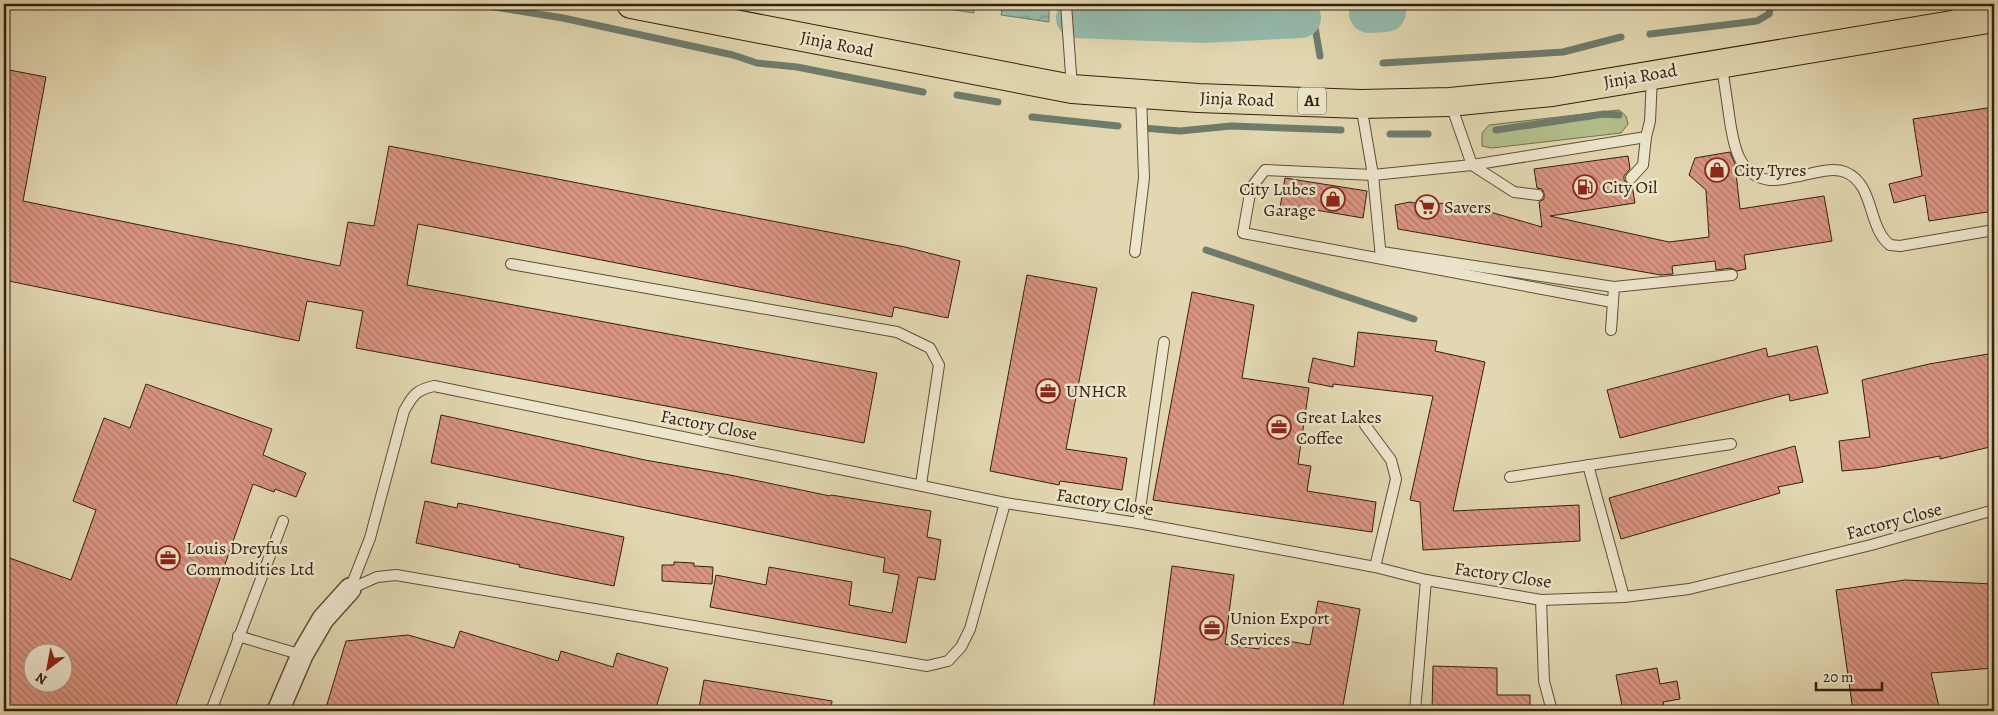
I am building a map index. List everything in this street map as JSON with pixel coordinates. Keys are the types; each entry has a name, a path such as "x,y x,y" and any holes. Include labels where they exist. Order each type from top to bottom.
{"highway":[{"name":"Jinja Road","path":"631,4 1072,89 1361,104 1450,102 1552,92 1721,63 1959,13 1994,18"}],"street":[{"path":"278,711 302,656 323,619 350,589"}],"lane":[{"path":"1066,4 1072,89"},
{"path":"1721,63 1734,147 1740,160 1757,177 1772,181 1834,170 1854,177 1862,185 1882,235 1890,245 1900,246 1994,230"},
{"path":"1631,178 1643,165 1650,121 1652,74"},
{"path":"1135,252 1144,178 1141,94"},
{"path":"1450,102 1472,166 1514,192 1538,195"},
{"path":"1361,104 1373,175 1380,255"},
{"path":"1646,137 1472,166 1373,175 1265,170 1251,188 1243,233 1380,255 1614,287 1732,275"},
{"path":"1380,255 1612,302"},
{"path":"511,264 897,332 930,348 939,364 920,484"},
{"path":"1611,330 1614,287"},
{"path":"1138,524 1164,342"},
{"name":"Factory Close","path":"350,589 370,538 404,411 412,396 420,389 434,386 920,484 1005,503 1138,524 1375,567 1426,580 1541,600 1624,597 1698,587 1871,545 1994,510"},
{"path":"1364,425 1391,460 1396,479 1375,567"},
{"path":"1510,477 1731,444"},
{"path":"1588,465 1624,597"},
{"path":"350,589 377,577 396,575 928,666 948,661 961,647 970,629 1005,503"},
{"path":"211,711 283,521"},
{"path":"1415,711 1426,580"},
{"path":"1541,600 1544,680 1552,711"},
{"path":"238,636 302,656"}],"green space":[{"path":"1619,110 1626,116 1628,124 1621,133 1492,148 1482,146 1482,133 1489,125"}],"water":[{"path":"928,4 974,4 974,13 942,8"},
{"path":"1003,4 1049,8 1049,22 1001,15"},
{"path":"1188,11 1188,27 1077,25 1078,12"},
{"path":"1301,13 1300,25 1209,27 1209,16"}],"building":[{"path":"4,69 46,77 23,201 340,266 348,222 374,226 389,146 905,247 960,261 948,318 894,307 892,317 418,224 407,285 877,373 864,443 356,348 363,311 307,301 299,341 4,280"},
{"path":"1994,107 1994,211 1929,221 1925,195 1894,203 1889,184 1922,176 1913,119"},
{"path":"1730,152 1735,164 1740,209 1824,196 1832,241 1744,255 1746,269 1737,271 1731,268 1716,270 1715,261 1672,266 1673,274 1661,275 1398,229 1395,205 1410,202 1419,204 1451,203 1466,205 1542,227 1539,202 1544,199 1544,193 1542,189 1537,188 1534,169 1628,156 1630,169 1624,176 1624,180 1632,185 1635,203 1550,216 1669,242 1709,237 1706,190 1689,175 1695,158"},
{"path":"1285,178 1367,191 1363,218 1298,207 1296,217 1279,214"},
{"path":"1027,275 1097,288 1066,449 1127,458 1122,490 1060,481 1059,485 990,471"},
{"path":"1192,292 1254,305 1242,378 1309,388 1298,464 1311,466 1307,491 1376,502 1372,532 1153,500"},
{"path":"1358,332 1437,341 1435,351 1485,362 1453,511 1579,505 1580,541 1423,550 1420,502 1410,500 1433,396 1333,384 1333,387 1308,382 1313,358 1354,367"},
{"path":"1817,346 1828,393 1790,401 1789,394 1620,438 1607,390 1766,348 1768,357"},
{"path":"1994,353 1994,446 1940,459 1940,456 1875,468 1842,471 1839,441 1870,437 1862,380 1929,364"},
{"path":"146,384 272,429 263,455 306,473 296,497 275,489 274,492 253,484 174,711 4,711 4,556 71,580 96,510 73,501 104,418 130,428"},
{"path":"441,415 645,460 730,475 830,496 931,511 927,537 941,540 935,580 918,577 906,643 710,607 716,575 766,585 769,567 852,582 849,605 892,613 899,575 883,572 885,558 431,463"},
{"path":"1795,446 1803,482 1778,487 1780,493 1621,539 1609,498"},
{"path":"425,501 457,508 458,503 624,537 614,586 519,567 520,565 416,543"},
{"path":"674,562 694,563 694,566 713,567 712,584 662,581 662,565 674,565"},
{"path":"1172,566 1234,575 1225,644 1259,649 1261,636 1310,645 1318,601 1360,609 1342,711 1153,711"},
{"path":"1905,580 1994,584 1994,668 1931,673 1940,711 1853,711 1836,590"},
{"path":"460,631 558,661 561,651 613,667 617,653 668,668 655,711 325,711 346,641 408,635 454,648"},
{"path":"1433,666 1497,668 1497,695 1530,695 1530,711 1432,711"},
{"path":"1657,668 1660,684 1677,681 1680,699 1663,702 1665,711 1623,711 1616,675"},
{"path":"704,680 832,701 831,711 721,711 699,708"}],"waterway":[{"path":"475,4 563,18 733,55 757,63 797,67 923,92"},
{"path":"1314,4 1313,16 1320,56"},
{"path":"1650,34 1757,21 1769,14 1771,4"},
{"path":"1369,13 1386,12"},
{"path":"1076,18 1203,23 1301,18"},
{"path":"1383,63 1563,52 1621,37"},
{"path":"957,95 998,102"},
{"path":"1496,130 1604,114 1619,115"},
{"path":"1032,117 1118,126"},
{"path":"1143,128 1180,131 1231,126 1341,130"},
{"path":"1390,134 1428,134"},
{"path":"1206,250 1414,319"}],"place":[{"name":"City Tyres","path":"1717,170"},
{"name":"City Oil","path":"1585,187"},
{"name":"City Lubes Garage","path":"1333,199"},
{"name":"Savers","path":"1427,207"},
{"name":"UNHCR","path":"1048,391"},
{"name":"Great Lakes Coffee","path":"1279,427"},
{"name":"Louis Dreyfus Commodities Ltd","path":"168,558"},
{"name":"Union Export Services","path":"1212,628"}]}
